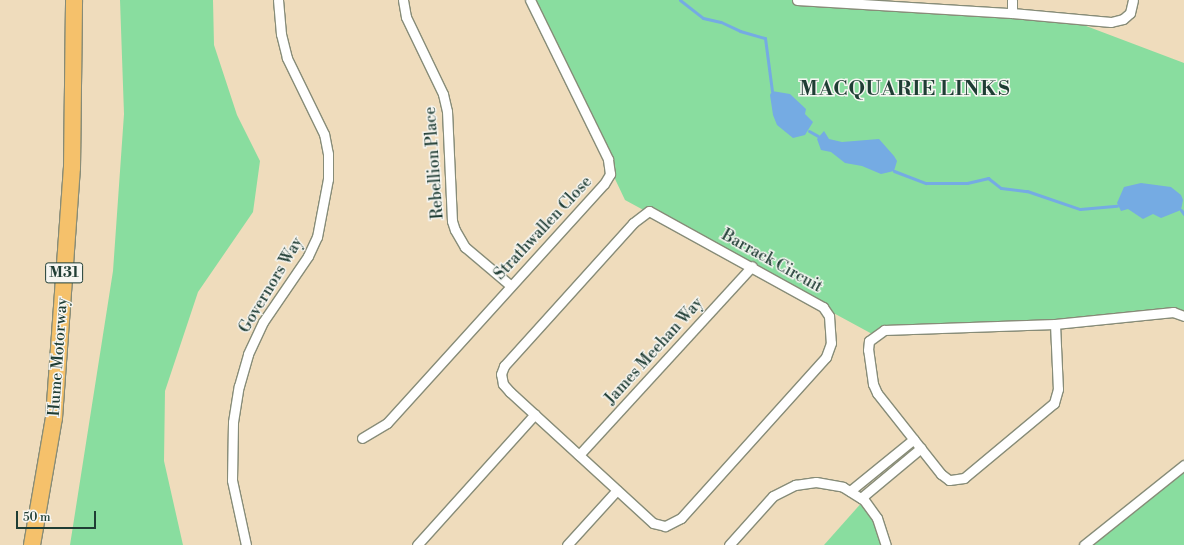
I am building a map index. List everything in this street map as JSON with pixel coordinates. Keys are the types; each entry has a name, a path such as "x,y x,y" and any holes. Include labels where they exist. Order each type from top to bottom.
{"highway":[{"name":"Hume Motorway","path":"32,545 54,410 72,168 74,0"}],"street":[{"name":"Governors Way","path":"246,545 232,480 232,422 239,386 248,354 263,322 308,256 317,237 328,179 328,154 324,134 287,58 281,34 278,0"},
{"name":"Rebellion Place","path":"403,0 406,17 443,94 447,111 452,221 455,230 465,246 510,285"},
{"name":"Strathwallen Close","path":"362,438 387,423 510,285 604,184 610,174 608,159 530,0"},
{"path":"797,0 891,3 1111,22 1123,19 1130,13 1133,0"},
{"path":"1012,0 1012,13"},
{"name":"Barrack Circuit","path":"649,211 656,213 752,266 827,311 830,343 826,357 675,523 665,526 655,524 504,386 502,370 641,215 649,211"},
{"name":"James Meehan Way","path":"579,455 752,266"},
{"path":"1055,324 1058,389 1057,397 1047,411 964,478 949,480 921,448 873,384 868,350 869,341 876,334 884,330 1055,324 1173,312 1184,316"},
{"path":"417,545 535,414"},
{"path":"850,491 914,439"},
{"path":"861,498 921,448"},
{"path":"1084,545 1184,465"},
{"path":"729,545 766,502 790,487 825,482 850,491 861,498 877,518 886,545"},
{"path":"567,545 617,490"}],"green space":[{"path":"120,0 213,0 214,45 237,115 260,161 253,212 198,292 165,391 164,461 183,545 70,545 113,271 124,114"},
{"name":"MACQUARIE LINKS","path":"530,0 797,0 1065,18 1184,63 1184,319 1173,314 874,335 625,200"},
{"path":"1184,466 1184,545 1086,545"},
{"path":"864,500 886,545 824,545"}],"water":[{"path":"772,91 790,94 806,109 805,114 813,122 805,135 793,138 777,125 773,115 770,95"},
{"path":"824,131 829,139 842,142 879,139 897,161 894,171 881,174 862,166 845,163 831,152 821,150 817,139"},
{"path":"1141,183 1171,187 1181,195 1183,200 1181,210 1161,218 1153,214 1143,219 1128,209 1121,211 1117,203 1124,187"}],"waterway":[{"path":"680,0 703,18 721,22 740,31 765,38 772,91"},
{"path":"809,131 818,136"},
{"path":"894,171 926,183 967,183 988,178 1001,188 1027,191 1080,209 1117,206"},
{"path":"1181,210 1184,214"}],"district":[{"name":"MACQUARIE LINKS","path":"905,89"}]}
